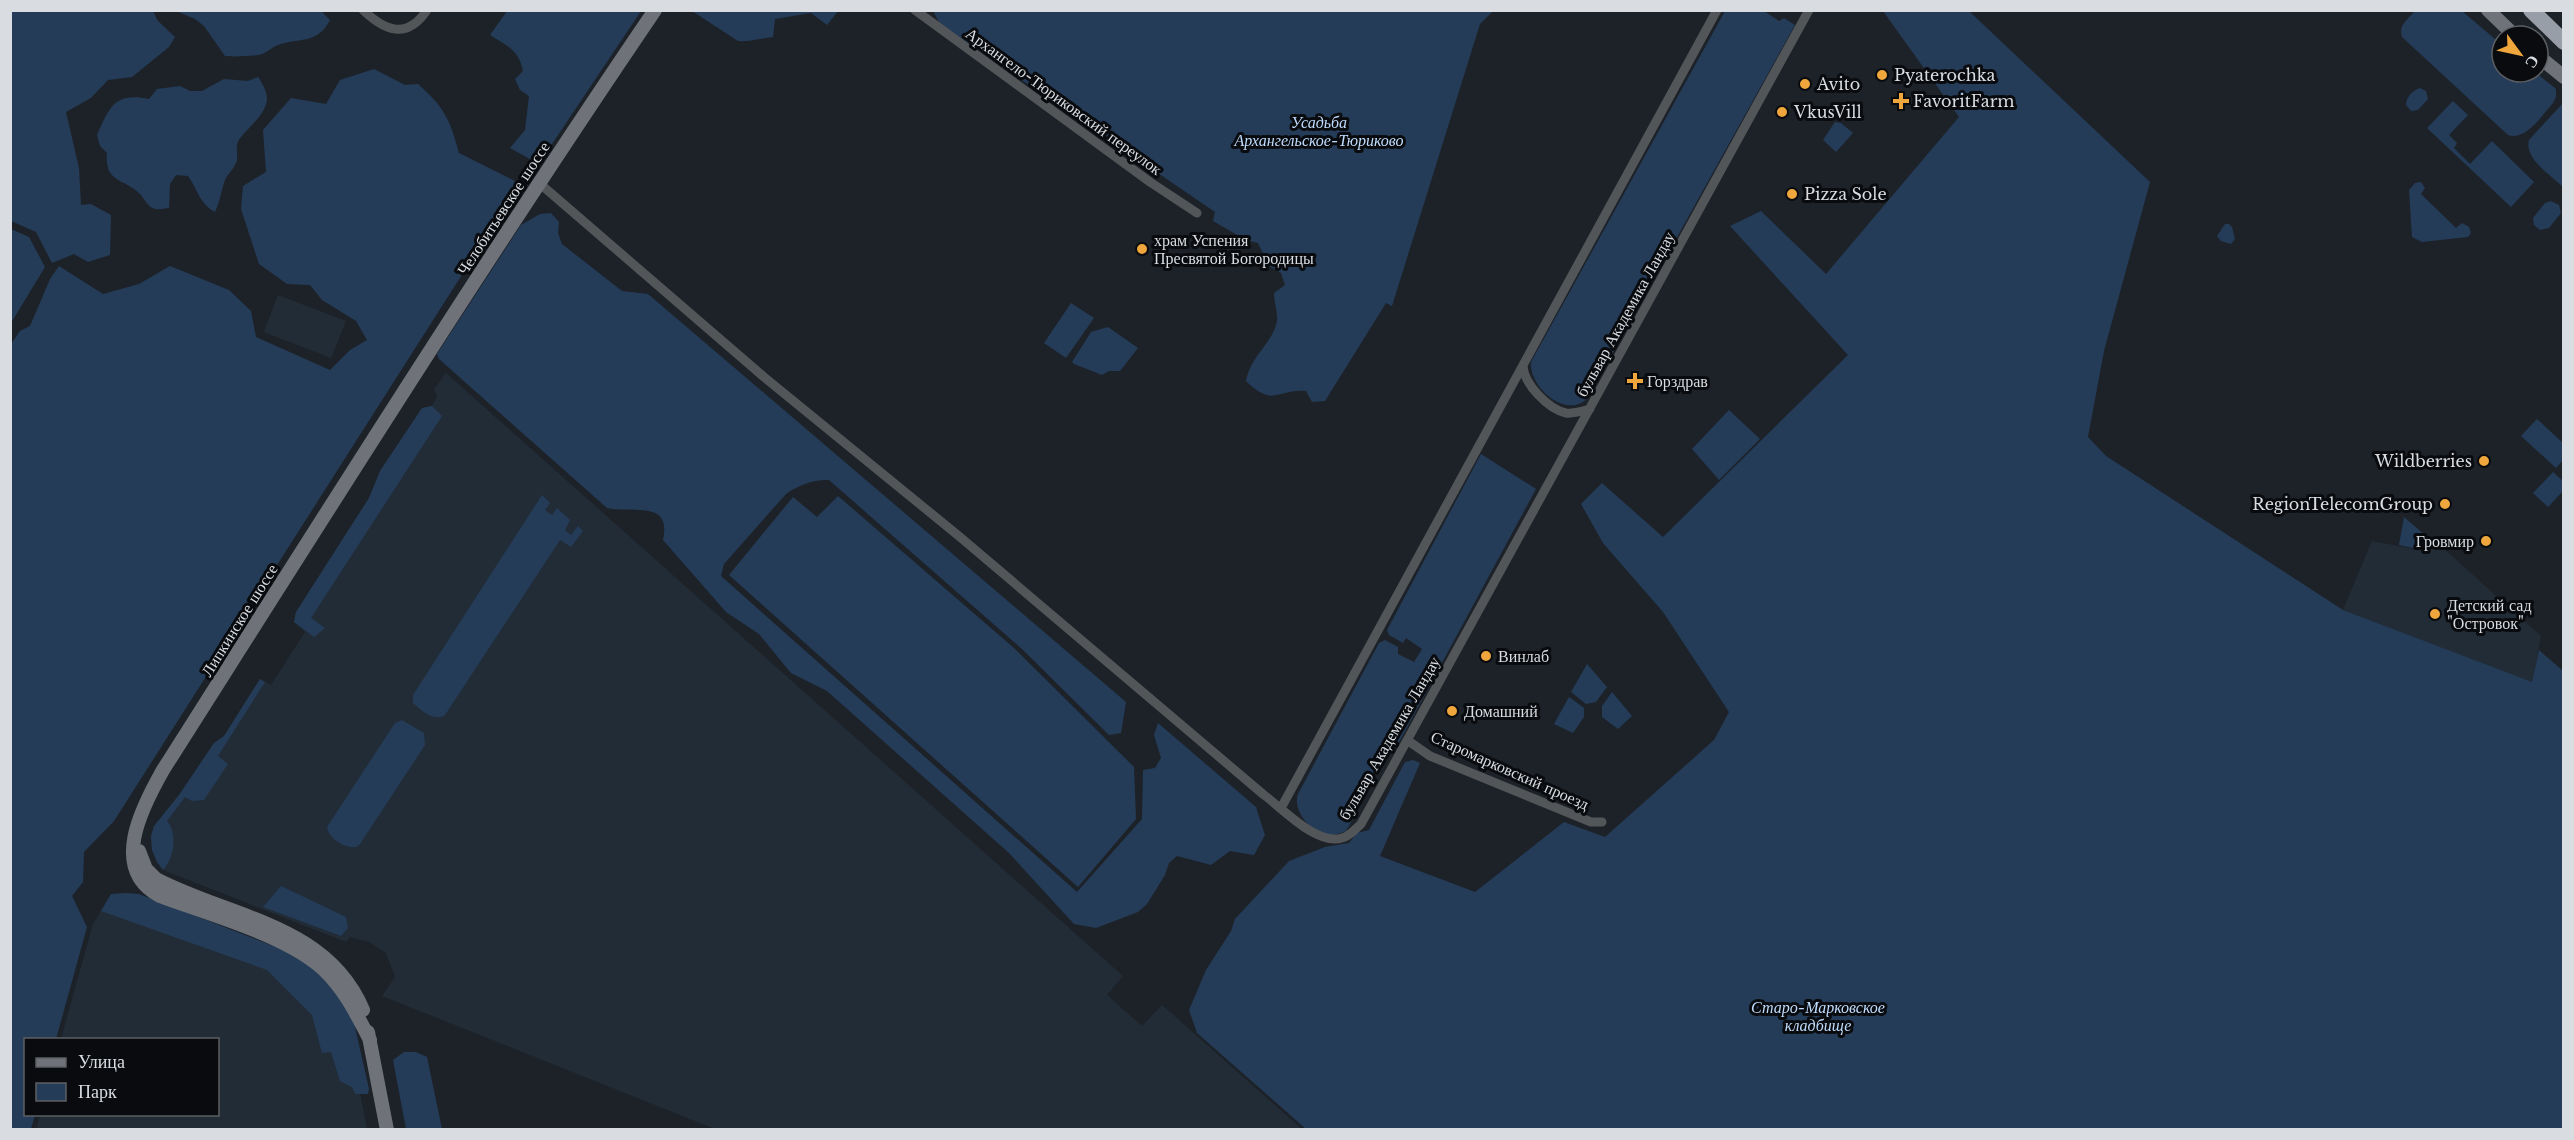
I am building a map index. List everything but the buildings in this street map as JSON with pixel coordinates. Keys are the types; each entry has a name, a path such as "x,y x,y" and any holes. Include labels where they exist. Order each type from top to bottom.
{"highway":[{"path":"2531,10 2564,42"}],"street":[{"path":"363,10 373,20 393,30 412,26 424,14"},
{"name":"Челобитьевское шоссе","path":"382,425 538,182 655,10"},
{"name":"Архангело-Тюриковский переулок","path":"915,10 1141,175 1197,213"},
{"path":"1281,808 1717,10"},
{"name":"бульвар Академика Ландау","path":"538,182 756,369 1281,808 1317,835 1330,840 1345,837 1361,824 1809,10"},
{"path":"2488,10 2503,24"},
{"path":"2550,66 2564,77"},
{"path":"1523,366 1523,373 1530,385 1553,407 1571,413 1590,409"},
{"name":"Липкинское шоссе","path":"135,867 133,856 138,818 163,770 382,425"},
{"name":"Старомарковский проезд","path":"1407,740 1430,756 1591,822 1602,822"},
{"path":"135,837 142,862 156,879 275,927 298,939 320,954 352,985 364,1012 387,1130"},
{"path":"135,867 155,882 172,886"},
{"path":"135,867 144,885 160,896 279,940 312,959 349,1000 369,1040"}],"shaded area":[{"path":"278,295 346,321 331,358 264,332"},
{"path":"446,373 1123,976 1107,995 1142,1026 1162,1005 1302,1129 715,1129 382,996 395,977 386,953 369,942 350,937 346,942 163,870 152,850 151,837 154,826 179,795 214,743 224,736 260,679 271,685 305,632 294,622 296,612 369,498 380,471 422,408 432,406 437,397 434,389"},
{"name":"Детский сад \"Островок\"","path":"2434,540 2541,636 2532,683 2343,610 2372,541 2425,551"},
{"path":"127,893 284,953 345,1015 367,1129 36,1130 40,1116 219,1116 219,1038 61,1038 93,924 111,894"}],"green space":[{"path":"838,10 827,25 811,13 775,19 773,37 742,41 738,41 692,11"},
{"path":"10,11 153,11 158,21 175,37 169,47 132,77 108,80 91,98 66,112 79,168 81,205 91,204 111,215 110,255 88,262 74,254 52,263 36,232 11,221"},
{"path":"176,11 321,11 330,20 325,28 314,37 278,45 260,55 225,56 204,26 195,19"},
{"path":"507,11 641,11 542,159 530,159 510,148 525,130 529,96 520,90 515,79 523,71 519,58 511,49 490,35"},
{"name":"Усадьба Архангельское-Тюриково","path":"933,11 1493,11 1480,24 1392,306 1386,303 1325,401 1312,402 1306,391 1269,396 1246,381 1252,364 1275,329 1277,318 1274,293 1285,285 1281,273 1269,266 1258,243 1246,240 1213,221 1215,212 946,28 939,22"},
{"path":"1725,11 1764,11 1779,21 1784,18 1795,25 1587,399 1578,404 1559,403 1542,390 1532,372 1531,362"},
{"name":"Старо-Марковское кладбище","path":"1883,11 1969,11 2150,182 2104,351 2088,437 2106,456 2343,610 2532,682 2539,650 2563,671 2563,1129 1306,1129 1197,1033 1189,1010 1206,970 1231,931 1235,919 1289,861 1325,847 1349,843 1357,833 1369,830 1405,762 1413,760 1420,763 1380,856 1475,892 1564,822 1605,837 1714,740 1729,712 1663,612 1603,543 1581,504 1602,483 1663,537 1848,355 1730,226 1761,211 1826,274 1959,117"},
{"path":"2415,11 2462,11 2490,35 2490,84 2550,84 2556,89 2553,103 2527,131 2515,136 2508,135 2402,37 2401,29"},
{"path":"374,69 405,85 418,84 445,114 459,153 517,182 493,226 114,821 84,852 83,882 72,896 87,927 56,1038 24,1038 24,1116 35,1116 31,1129 11,1129 11,344 20,331 30,326 50,279 59,266 103,294 139,284 170,266 229,290 251,311 256,337 330,370 350,350 367,340 356,321 322,300 310,285 287,284 259,264 241,209 243,186 266,172 263,130 291,98 326,104 340,80"},
{"path":"258,77 266,93 266,105 239,140 237,160 225,179 215,212 202,200 188,176 176,175 170,184 169,208 156,209 150,207 135,190 112,175 107,163 107,153 100,146 97,135 110,109 115,104 128,98 149,99 157,89 180,86 190,91 202,91 224,79 248,81"},
{"path":"2420,88 2426,91 2428,99 2418,110 2411,111 2406,105 2407,99 2412,92"},
{"path":"2453,101 2468,115 2449,135 2457,143 2454,148 2470,164 2492,141 2534,182 2511,207 2427,128"},
{"path":"2563,103 2563,187 2534,160 2529,140"},
{"path":"1835,122 1841,123 1853,133 1836,152 1823,140"},
{"path":"2421,182 2425,188 2421,194 2456,228 2462,223 2469,227 2471,233 2468,237 2422,242 2412,237 2409,190 2415,183"},
{"path":"2551,201 2559,205 2561,213 2549,228 2540,230 2534,225 2533,218 2545,203"},
{"path":"551,213 559,222 558,233 562,244 622,291 648,294 1126,702 1121,733 1109,735 1023,650 829,480 807,483 786,494 724,564 721,576 1077,892 1142,819 1143,770 1155,768 1161,758 1154,735 1158,723 1256,807 1265,835 1254,855 1230,851 1211,865 1177,856 1169,863 1165,875 1147,904 1138,912 1096,928 1074,924 1009,853 827,691 791,673 759,634 726,612 663,540 662,519 656,513 607,508 439,359 437,354 521,225 540,214"},
{"path":"2225,224 2232,227 2235,239 2231,244 2221,241 2217,236"},
{"path":"11,229 29,237 45,267 11,323"},
{"path":"1071,303 1094,318 1066,358 1044,343"},
{"path":"1108,327 1138,348 1120,371 1109,371 1102,375 1074,364 1072,362 1091,332"},
{"path":"432,406 442,416 311,618 325,628 314,637 294,622 296,612 369,498 380,471 422,408"},
{"path":"1729,410 1760,439 1719,480 1692,449"},
{"path":"2537,419 2563,443 2563,460 2556,468 2521,436"},
{"path":"1481,454 1536,489 1397,746 1386,750 1353,810 1355,815 1346,831 1333,835 1324,834 1317,831 1301,815 1297,801 1298,794 1379,643 1385,640 1398,647 1398,654 1414,662 1422,649 1406,638 1403,643 1389,635 1387,630"},
{"path":"2553,472 2563,481 2563,491 2548,507 2533,493"},
{"path":"542,495 550,503 545,510 552,515 557,508 570,520 565,530 571,535 578,526 583,531 571,547 560,540 445,715 437,717 428,715 413,703 413,695"},
{"path":"838,496 1014,648 1134,767 1136,819 1078,887 729,575 793,497 817,517"},
{"path":"2404,517 2433,542 2426,551 2399,545"},
{"path":"1587,664 1607,687 1596,702 1586,704 1571,692"},
{"path":"260,679 265,682 218,756 228,764 204,800 192,801 185,797 167,821 173,832 173,846 170,859 163,870 152,850 151,836 154,826 179,795 214,743 224,736"},
{"path":"1612,692 1632,716 1618,729 1602,717 1602,706"},
{"path":"1569,697 1584,708 1584,717 1573,733 1554,724"},
{"path":"402,720 424,733 425,745 360,844 351,847 342,844 334,839 327,827 395,723"},
{"path":"281,886 346,917 348,928 341,936 263,907"},
{"path":"111,894 139,894 299,956 331,986 353,1018 369,1089 368,1094 355,1094 352,1087 340,1081 331,1052 322,1053 312,1015 267,970 101,911"},
{"path":"404,1052 416,1052 427,1057 442,1129 406,1129 393,1060"}],"place":[{"name":"Pyaterochka","path":"1882,75"},
{"name":"Avito","path":"1805,84"},
{"name":"FavoritFarm","path":"1901,101"},
{"name":"VkusVill","path":"1782,112"},
{"name":"Pizza Sole","path":"1792,194"},
{"name":"храм Успения Пресвятой Богородицы","path":"1142,249"},
{"name":"Горздрав","path":"1635,381"},
{"name":"Wildberries","path":"2484,461"},
{"name":"RegionTelecomGroup","path":"2445,504"},
{"name":"Гровмир","path":"2486,541"},
{"name":"Детский сад \"Островок\"","path":"2435,614"},
{"name":"Винлаб","path":"1486,656"},
{"name":"Домашний","path":"1452,711"}]}
